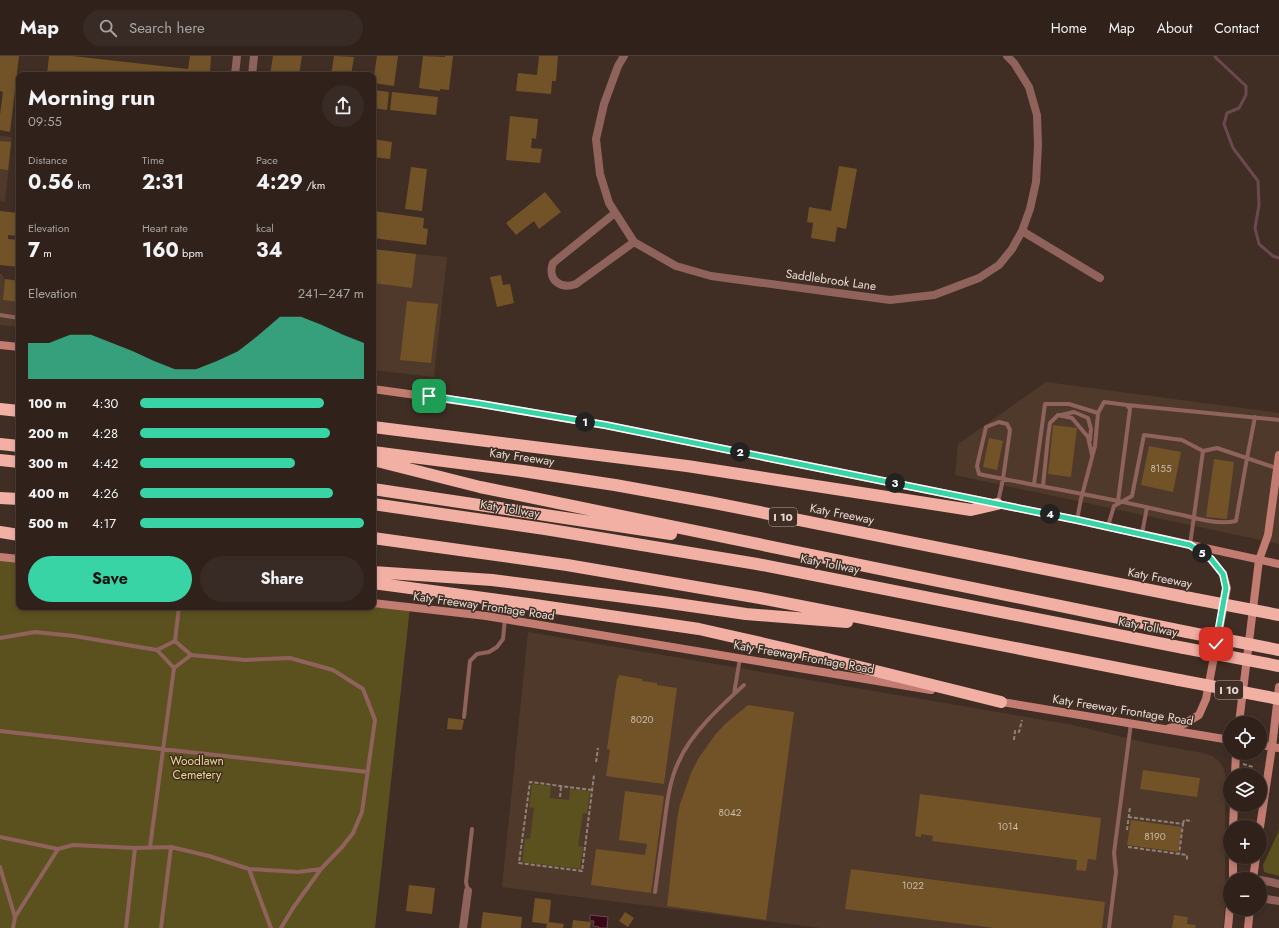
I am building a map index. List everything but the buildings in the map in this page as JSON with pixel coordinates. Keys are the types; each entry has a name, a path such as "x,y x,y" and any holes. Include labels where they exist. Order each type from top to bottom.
{"highway":[{"path":"0,409 16,411"},
{"path":"376,427 687,466 970,510 997,504"},
{"path":"0,444 16,446"},
{"name":"Katy Freeway","path":"376,452 515,470 615,485 1279,615"},
{"path":"0,460 16,462"},
{"path":"376,461 480,487 820,556"},
{"path":"0,467 16,468"},
{"path":"376,489 820,556"},
{"path":"0,498 16,499"},
{"name":"Katy Tollway","path":"376,504 552,530 750,563 1279,666"},
{"path":"0,532 16,535"},
{"name":"I 10","path":"376,538 498,555 760,598 1279,699"},
{"name":"Katy Tollway","path":"820,556 1279,650"},
{"path":"376,572 492,580 746,614 904,626"},
{"path":"376,583 699,629 787,649 1001,702"}],"main road":[{"path":"0,345 16,347"},
{"path":"376,389 481,404 605,425 1108,526 1279,564"},
{"path":"1240,716 1259,560 1268,535 1279,454"},
{"path":"1166,729 1184,724 1199,715 1206,699 1226,588 1223,574 1211,559 1190,545"},
{"path":"0,557 16,559"},
{"name":"Katy Freeway Frontage Road","path":"376,603 505,619 1223,739"},
{"path":"1261,820 1275,747 1279,687"},
{"path":"1228,928 1229,916"},
{"path":"1248,928 1249,916"}],"street":[{"path":"235,72 237,56"},
{"path":"252,72 254,56"},
{"name":"Saddlebrook Lane","path":"624,56 618,66 604,104 596,139 600,174 609,203 634,242 676,266 711,276 890,300 934,295 979,278 998,265 1012,249 1022,231 1030,209 1036,182 1038,146 1037,115 1029,88 1014,63 1007,56"},
{"path":"615,213 553,263 551,271 554,280 561,286 570,287 634,242"},
{"path":"1022,231 1100,278"},
{"path":"1267,881 1279,884"},
{"path":"463,928 468,891"},
{"path":"1267,899 1279,901"}],"lane":[{"path":"0,315 16,318"},
{"path":"1077,520 1095,446 1098,412 1104,402 1279,420"},
{"path":"1034,484 1046,404 1069,404 1098,412"},
{"path":"1120,501 1130,409 1127,405"},
{"path":"1043,486 1050,423 1058,415 1074,412 1088,418 1091,429 1089,443"},
{"path":"1058,415 1072,418 1088,437 1092,455"},
{"path":"997,504 1003,479 1010,430 1007,424 998,422 986,427 977,466 979,474 1003,479 1034,484 1082,495 1120,501 1194,518 1226,523 1236,521 1255,417"},
{"path":"1108,526 1114,506 1120,501 1132,496 1144,435 1182,440 1203,451 1218,448 1276,468"},
{"path":"1190,545 1203,451"},
{"path":"1142,534 1147,507"},
{"path":"175,640 179,610"},
{"path":"464,716 470,661 477,654 489,652 497,647 503,639 505,619"},
{"path":"0,638 35,632 74,636 157,650 174,668"},
{"path":"157,650 175,640"},
{"path":"175,640 191,655 245,660 290,658 333,670 362,689 374,720 362,812 353,833 321,869 293,908 281,928"},
{"path":"150,847 174,668 191,655"},
{"path":"734,694 740,658"},
{"path":"655,892 672,777 679,760 689,744 714,714 744,685"},
{"path":"1109,928 1116,872 1114,853 1131,723"},
{"path":"0,731 368,772"},
{"path":"468,891 466,882 472,829"},
{"path":"0,836 58,849 73,845 135,848 171,847 209,856 249,869 298,872 321,869"},
{"path":"161,928 171,847"},
{"path":"126,928 135,848"},
{"path":"13,928 15,916 58,849"},
{"path":"0,867 15,916"},
{"path":"249,869 271,928"}],"path":[{"path":"1014,740 1015,731 1019,732 1022,720"},
{"path":"596,762 598,748"},
{"path":"1240,764 1254,767"},
{"path":"592,790 530,782 519,863 582,871 594,775"},
{"path":"560,798 561,786"},
{"path":"1127,830 1130,807"},
{"path":"1128,817 1183,824"},
{"path":"1179,854 1184,820 1192,822"},
{"path":"1128,847 1188,855 1187,861"}],"shaded area":[{"path":"0,136 12,137 5,202 0,201"},
{"path":"376,250 447,257 434,377 376,370"},
{"path":"0,274 2,274 5,280 16,281 16,327 0,325"},
{"path":"1046,382 1279,413 1279,544 955,475 958,444"},
{"path":"528,632 1073,725 1147,743 1203,753 1212,756 1219,761 1223,768 1223,812 1225,812 1225,820 1223,820 1223,864 1225,864 1225,872 1223,872 1223,928 821,928 502,887"},
{"path":"590,915 608,917 607,928 593,926 594,921 590,921"}],"green space":[{"name":"Woodlawn Cemetery","path":"0,558 16,560 16,610 376,610 376,607 410,607 375,928 0,928"},
{"path":"532,784 551,786 550,798 569,800 570,789 590,791 587,814 583,813 578,846 583,847 580,869 522,862 525,839 530,839 534,808 529,807"},
{"path":"1279,827 1279,876 1264,872 1263,865 1267,864 1267,856 1278,833"}],"waterway":[{"path":"1215,56 1246,86 1246,95 1239,108 1227,113 1224,124 1233,148 1258,181 1259,205 1255,228 1259,244 1273,256 1279,258"}],"route":[{"path":"429,396 605,425 1108,526 1190,545 1211,559 1223,574 1226,588 1216,644"}]}
